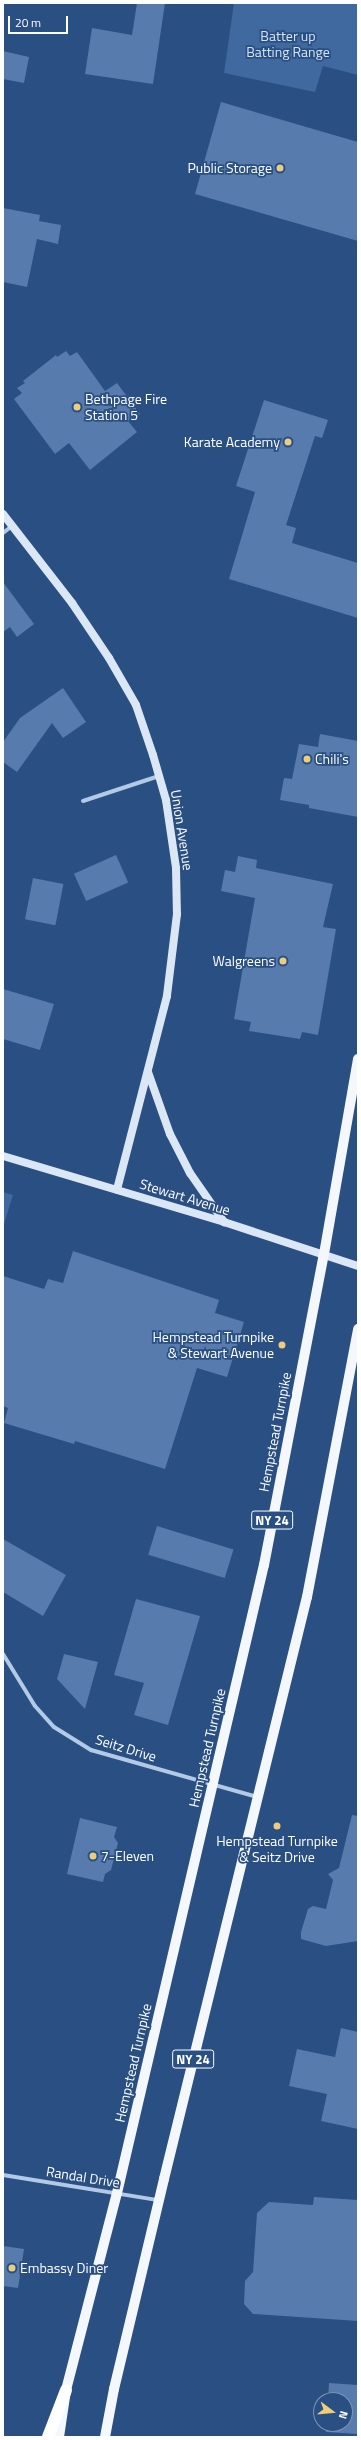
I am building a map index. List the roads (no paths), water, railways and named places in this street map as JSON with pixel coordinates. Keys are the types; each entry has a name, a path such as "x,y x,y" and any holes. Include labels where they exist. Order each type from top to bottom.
{"highway":[{"path":"48,2437 66,2390"}],"main road":[{"name":"Hempstead Turnpike","path":"58,2437 66,2390 117,2193 264,1565 324,1254 358,1060"},
{"name":"NY 24","path":"105,2437 114,2389 158,2200 259,1798 307,1597 358,1329"}],"street":[{"name":"Union Avenue","path":"3,514 72,603 109,658 136,706 166,800 176,868 177,914 167,996 117,1190"},
{"path":"3,533 12,526"},
{"path":"83,801 159,776"},
{"path":"148,1072 170,1134 190,1173 224,1222"},
{"name":"Stewart Avenue","path":"3,1156 224,1222 358,1266"},
{"name":"Seitz Drive","path":"3,1654 35,1706 54,1727 91,1750 259,1798"},
{"name":"Randal Drive","path":"3,2175 158,2200"}],"place":[{"name":"Public Storage","path":"280,168"},
{"name":"Bethpage Fire Station 5","path":"77,407"},
{"name":"Karate Academy","path":"288,442"},
{"name":"Chili's","path":"307,759"},
{"name":"Walgreens","path":"283,961"},
{"name":"Hempstead Turnpike & Stewart Avenue","path":"282,1345"},
{"name":"Hempstead Turnpike & Seitz Drive","path":"277,1826"},
{"name":"7-Eleven","path":"93,1856"},
{"name":"Embassy Diner","path":"12,2268"}],"park label":[{"name":"Batter up Batting Range","path":"288,44"}]}
